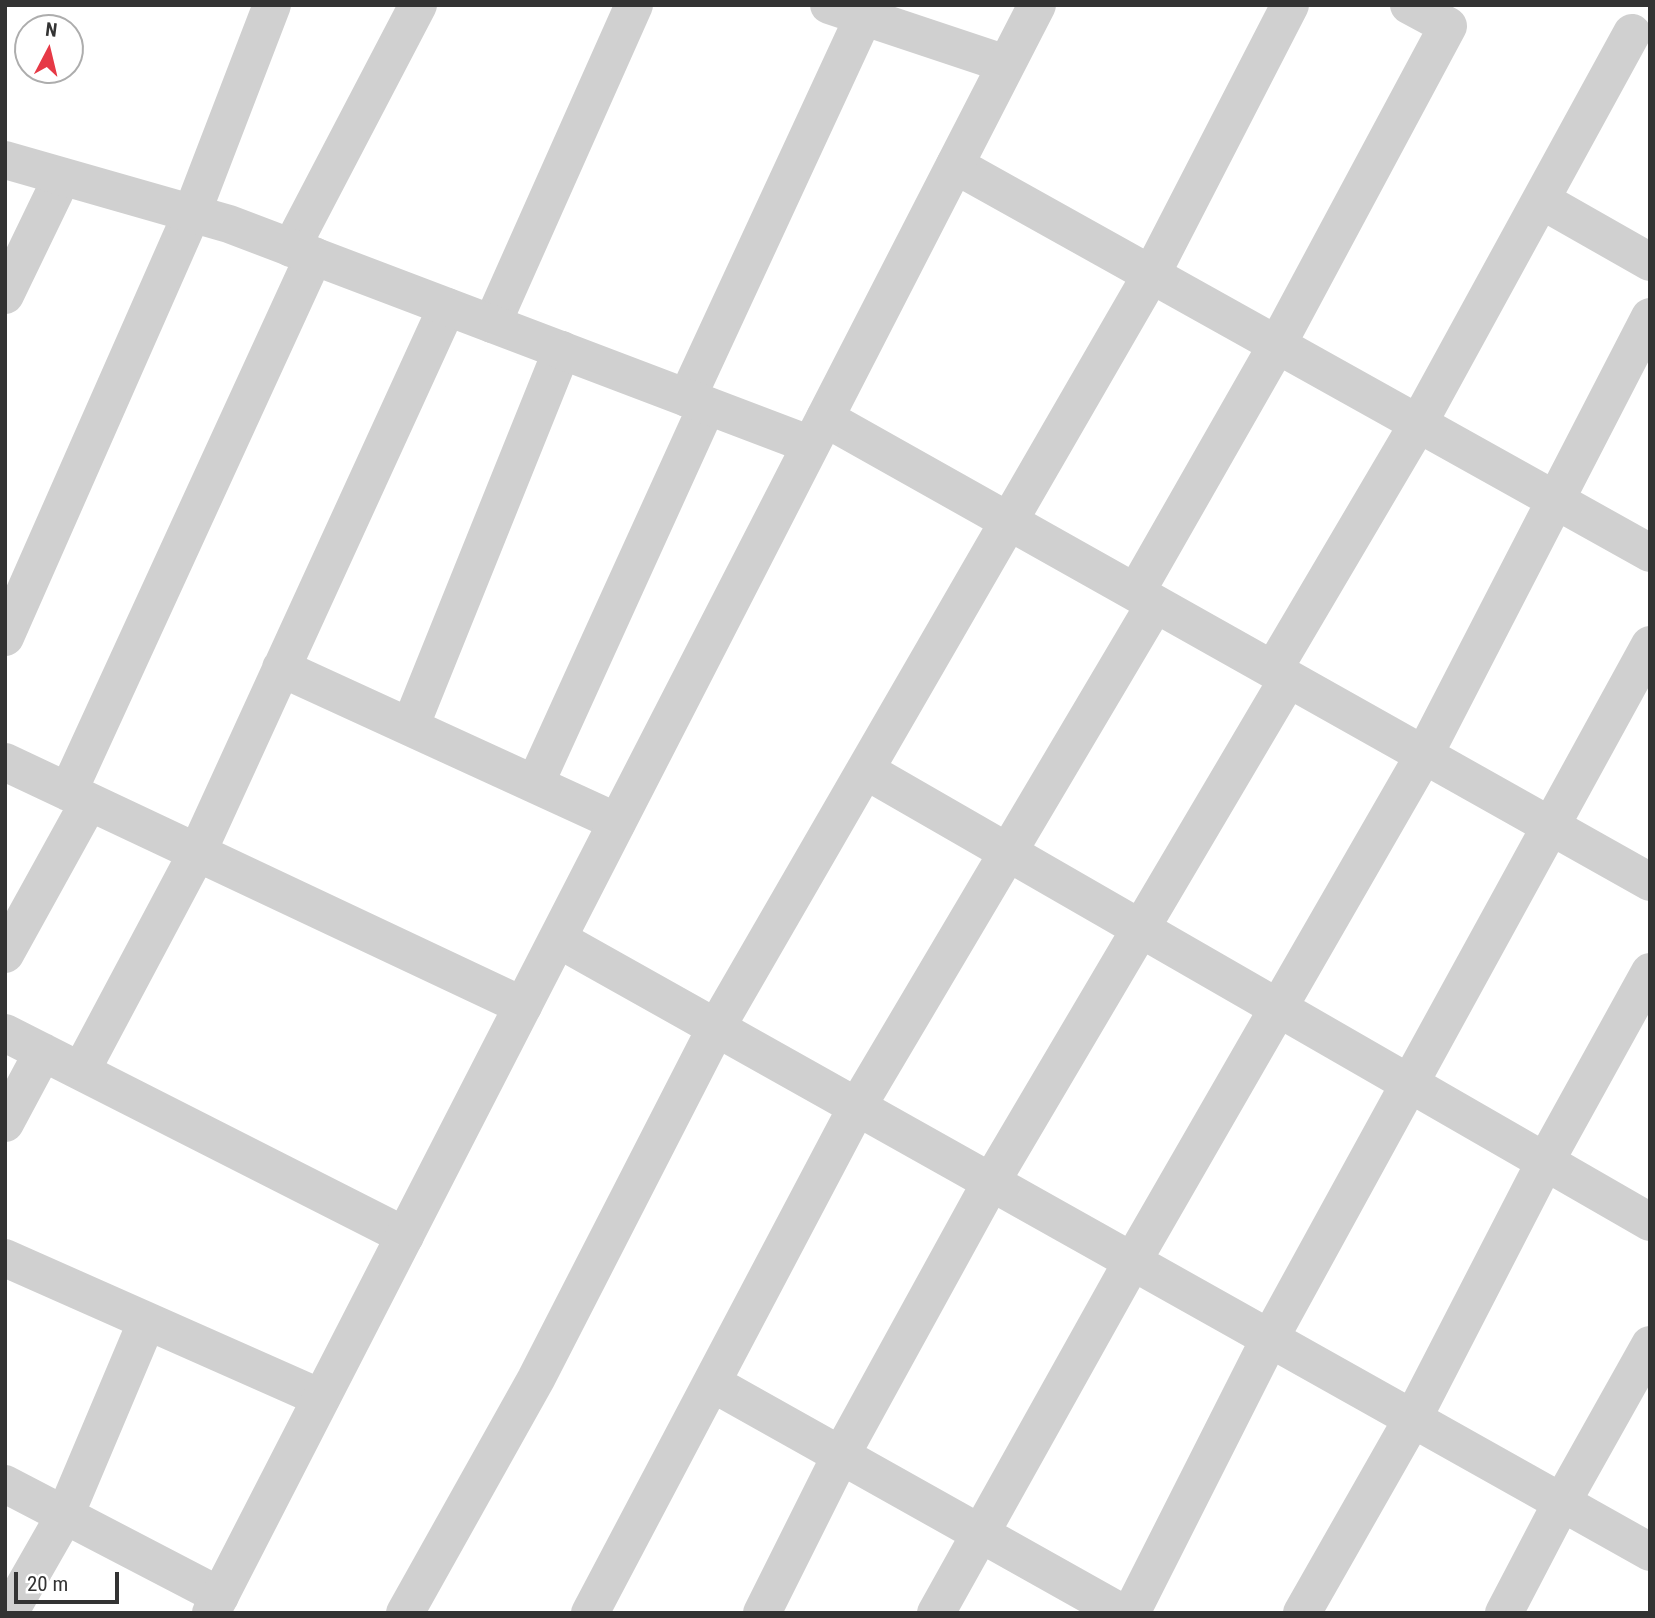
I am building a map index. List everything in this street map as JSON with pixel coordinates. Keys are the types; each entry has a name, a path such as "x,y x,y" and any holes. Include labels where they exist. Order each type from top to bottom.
{"street":[{"path":"5,637 192,213 272,5"},
{"path":"5,954 79,797 302,252 418,5"},
{"path":"492,324 634,5"},
{"path":"5,1484 65,1515 216,1605 1037,5"},
{"path":"405,1613 536,1380 716,1028 1151,275 1290,5"},
{"path":"590,1613 857,1107 1007,852 1145,598 1448,26 1409,5"},
{"path":"535,784 697,402 847,11 1006,64"},
{"path":"762,1613 841,1455 990,1182 1139,928 1281,675 1632,33"},
{"path":"5,160 229,224 697,402 818,431 1009,521 1650,882"},
{"path":"955,165 1650,553"},
{"path":"5,295 62,177"},
{"path":"1541,200 1650,262"},
{"path":"81,1071 197,853 447,307"},
{"path":"936,1613 1132,1262 1424,755 1650,317"},
{"path":"410,727 562,350"},
{"path":"1131,1613 1270,1338 1650,645"},
{"path":"281,668 617,821"},
{"path":"5,762 523,1006"},
{"path":"865,770 1650,1223"},
{"path":"558,939 1650,1552"},
{"path":"1302,1613 1413,1418 1545,1162 1650,972"},
{"path":"5,1033 405,1236"},
{"path":"5,1123 43,1052"},
{"path":"5,1258 321,1398"},
{"path":"9,1613 65,1515 147,1321"},
{"path":"1504,1613 1562,1502 1650,1345"},
{"path":"712,1383 1122,1613"}]}
